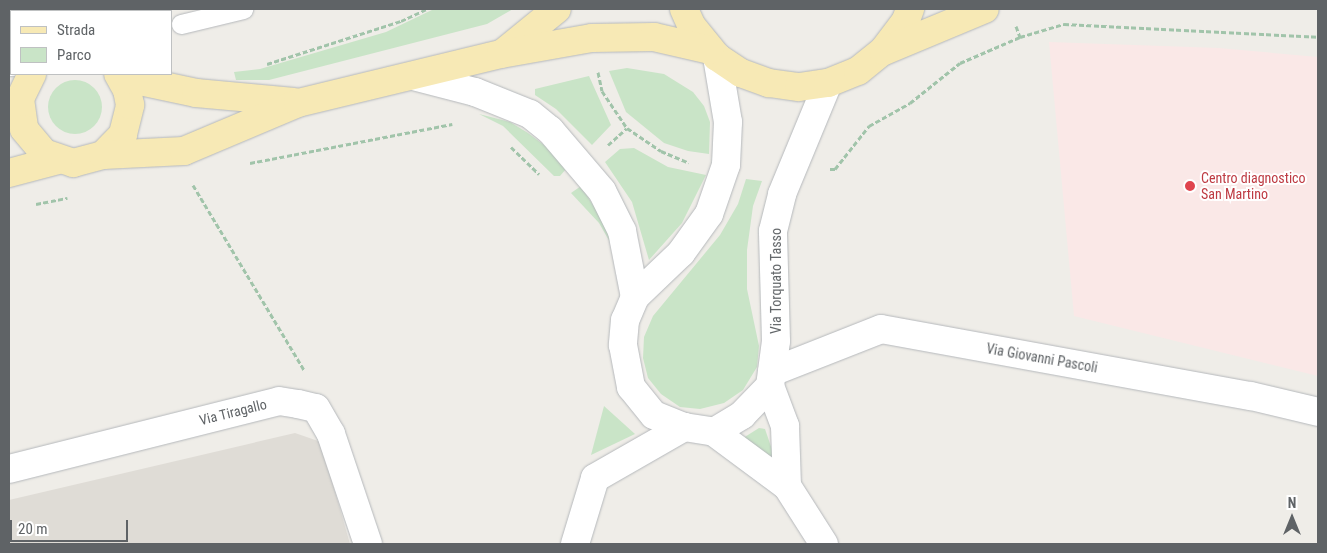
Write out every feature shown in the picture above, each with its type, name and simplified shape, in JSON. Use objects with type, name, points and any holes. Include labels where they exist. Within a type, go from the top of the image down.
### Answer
[{"type":"main road","points":[[501,54],[557,9]]},
{"type":"main road","points":[[684,9],[691,25],[713,53],[741,73],[769,84],[799,87],[828,83],[858,71],[883,51],[906,20],[910,9]]},
{"type":"main road","points":[[883,51],[985,9]]},
{"type":"main road","points":[[31,75],[15,100],[32,142],[58,160],[73,163],[103,155],[184,151],[298,102],[501,54],[592,38],[654,37],[713,53]]},
{"type":"main road","points":[[119,75],[196,93],[298,102]]},
{"type":"main road","points":[[103,155],[123,134],[129,120],[127,90],[119,75]]},
{"type":"main road","points":[[9,173],[58,160]]},
{"type":"street","points":[[713,53],[728,122],[726,166],[709,214],[681,253],[635,297],[625,320],[622,344],[631,387],[654,415],[684,427],[714,432],[787,486],[824,544]]},
{"type":"street","points":[[413,76],[476,92],[530,114],[550,130],[602,191],[622,231],[635,297]]},
{"type":"street","name":"Via Torquato Tasso","points":[[771,379],[776,341],[773,231],[792,169],[828,83]]},
{"type":"street","name":"Via Giovanni Pascoli","points":[[771,379],[881,329],[1241,394],[1318,412]]},
{"type":"street","points":[[714,432],[742,415],[771,379]]},
{"type":"street","points":[[771,379],[785,426],[787,486]]},
{"type":"street","name":"Via Tiragallo","points":[[9,469],[279,401],[316,408]]},
{"type":"street","points":[[316,408],[331,434],[368,544]]},
{"type":"street","points":[[576,544],[595,478],[684,427]]},
{"type":"lane","points":[[181,24],[243,9]]},
{"type":"path","points":[[257,67],[401,21],[427,9]]},
{"type":"path","points":[[792,169],[835,169],[869,126],[910,103],[960,62],[1020,37],[1064,24],[1318,36]]},
{"type":"path","points":[[246,164],[462,124]]},
{"type":"path","points":[[504,139],[548,183],[560,186],[627,128]]},
{"type":"path","points":[[184,151],[187,175],[314,386],[316,408]]},
{"type":"path","points":[[28,206],[74,197]]},
{"type":"shaded area","name":"Centro diagnostico San Martino","points":[[1049,42],[1219,48],[1318,57],[1318,376],[1074,316]]},
{"type":"shaded area","points":[[295,433],[321,442],[350,544],[9,544],[9,500]]},
{"type":"green space","points":[[434,9],[513,9],[487,24],[269,80],[236,80],[234,72],[260,69],[386,32]]},
{"type":"green space","points":[[627,68],[664,74],[693,92],[704,106],[710,122],[709,154],[688,151],[664,143],[626,112],[609,71]]},
{"type":"green space","points":[[589,76],[611,125],[592,145],[556,109],[535,95],[535,89]]},
{"type":"green space","points":[[70,80],[80,80],[90,84],[98,92],[102,107],[98,122],[90,130],[80,134],[70,134],[60,130],[52,122],[48,112],[48,102],[52,92],[60,84]]},
{"type":"green space","points":[[479,114],[510,122],[528,133],[548,148],[566,169],[560,176],[554,176],[503,126]]},
{"type":"green space","points":[[634,148],[668,167],[706,175],[682,223],[649,260],[632,202],[605,162],[620,149]]},
{"type":"green space","points":[[746,179],[762,181],[753,206],[747,250],[747,289],[759,346],[757,367],[743,390],[724,403],[700,409],[680,407],[661,394],[648,378],[643,358],[644,337],[653,316],[720,235],[738,204]]},
{"type":"green space","points":[[581,186],[603,221],[611,244],[599,223],[571,193]]},
{"type":"green space","points":[[604,406],[635,434],[591,455]]},
{"type":"green space","points":[[759,428],[765,429],[780,473],[740,440]]},
{"type":"place","name":"Centro diagnostico San Martino","points":[[1190,186]]}]
